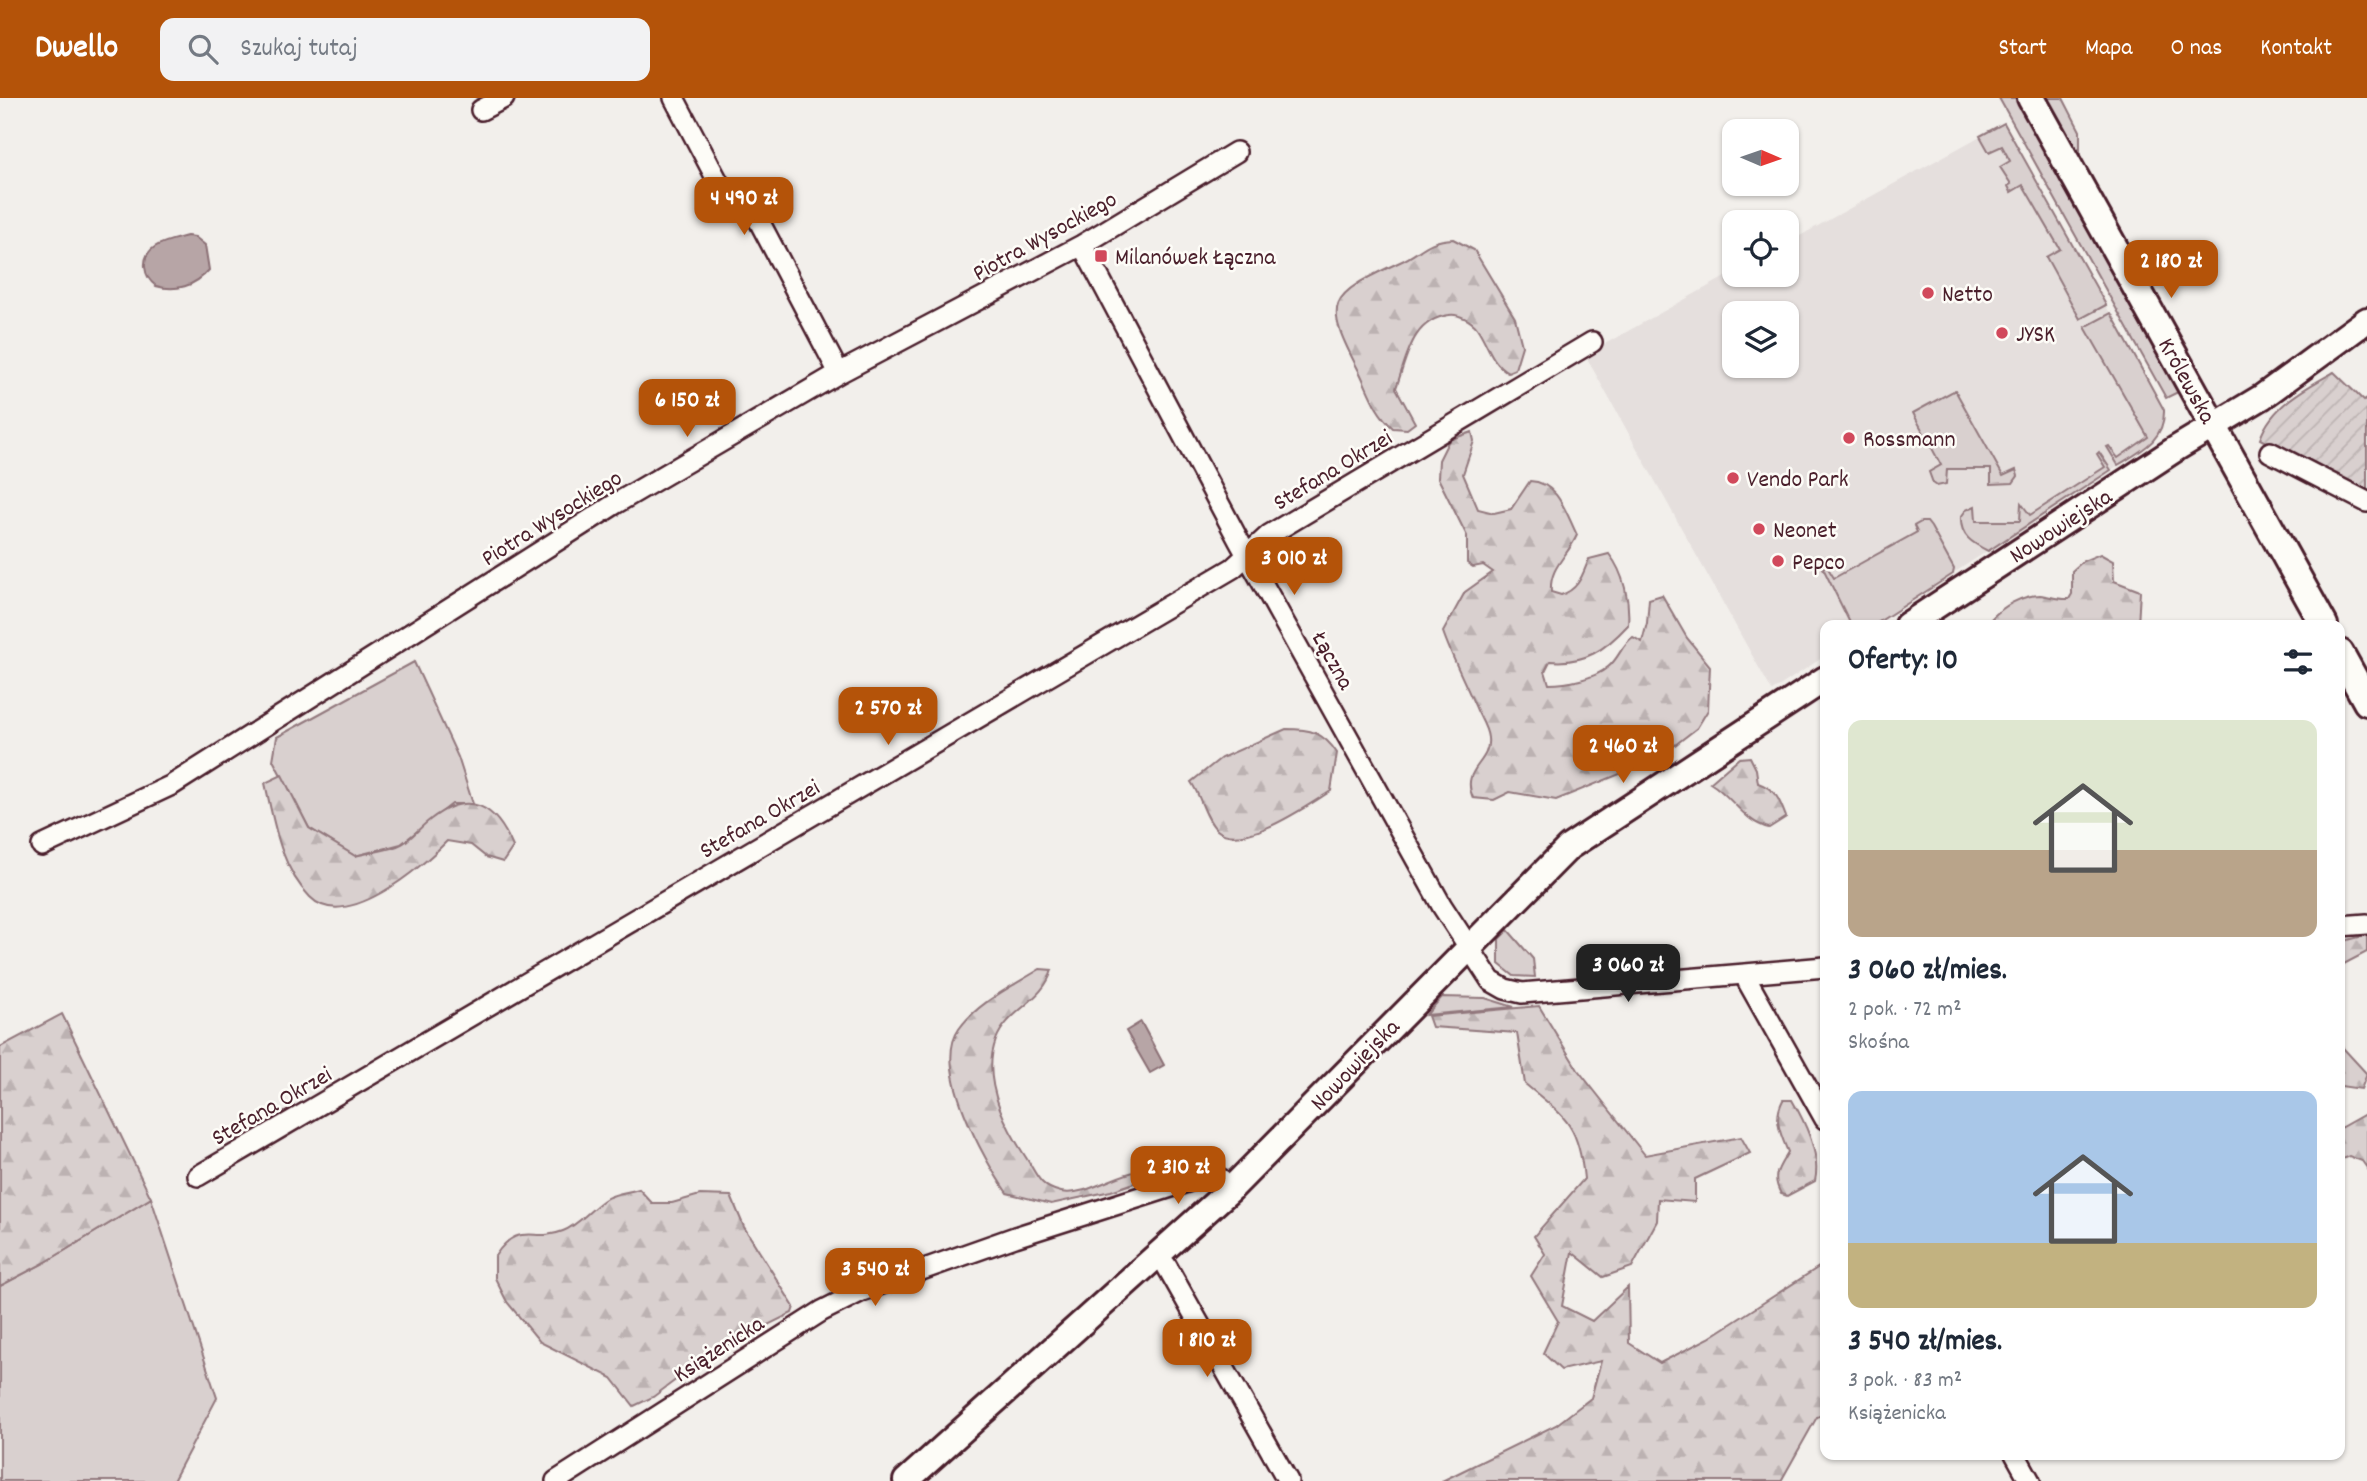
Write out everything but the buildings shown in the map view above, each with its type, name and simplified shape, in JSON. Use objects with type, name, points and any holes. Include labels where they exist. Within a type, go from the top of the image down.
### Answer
[{"type":"main road","name":"Królewska","points":[[2031,98],[2321,620]]},
{"type":"main road","points":[[2345,662],[2367,702]]},
{"type":"street","points":[[481,110],[504,98]]},
{"type":"street","points":[[674,98],[733,210],[749,202],[839,373]]},
{"type":"street","name":"Piotra Wysockiego","points":[[41,846],[172,785],[615,504],[839,373],[1082,245],[1236,152]]},
{"type":"street","name":"Łączna","points":[[1082,245],[1249,556],[1467,948],[1491,981],[1514,992],[1820,967]]},
{"type":"street","name":"Nowowiejska","points":[[1915,620],[2177,448],[2270,391],[2367,320]]},
{"type":"street","name":"Stefana Okrzei","points":[[198,1176],[1249,556],[1269,535],[1592,342]]},
{"type":"street","points":[[2270,452],[2367,502]]},
{"type":"street","name":"Nowowiejska","points":[[906,1481],[1231,1189],[1569,847],[1820,682]]},
{"type":"street","points":[[2345,926],[2367,924]]},
{"type":"street","points":[[1747,974],[1748,982],[1820,1110]]},
{"type":"street","name":"Książenicka","points":[[556,1481],[822,1311],[862,1292],[1042,1228],[1209,1175],[1221,1179],[1231,1189]]},
{"type":"street","points":[[1157,1255],[1166,1265],[1288,1481]]},
{"type":"street","points":[[2018,1460],[2030,1481]]},
{"type":"shaded area","points":[[2004,123],[2164,410],[2164,422],[2154,442],[1882,620],[1820,620],[1820,659],[1772,691],[1585,355],[1722,279],[1722,287],[1799,287],[1799,236]]},
{"type":"shaded area","points":[[187,236],[195,237],[205,245],[209,270],[198,280],[185,286],[156,286],[145,270],[148,253],[165,242]]},
{"type":"shaded area","points":[[1141,1022],[1164,1065],[1150,1073],[1126,1031]]},
{"type":"green space","points":[[1999,98],[2017,98],[2178,392],[2166,398]]},
{"type":"green space","points":[[2044,98],[2063,98],[2080,131],[2080,157]]},
{"type":"green space","points":[[2004,123],[2106,305],[2080,319],[2046,257],[2060,249],[2023,185],[2011,192],[2008,186],[2011,184],[2000,167],[2010,161],[2002,146],[1989,152],[1980,136]]},
{"type":"green space","points":[[1453,239],[1474,250],[1515,318],[1522,346],[1515,369],[1508,372],[1498,364],[1477,328],[1468,320],[1453,315],[1436,318],[1418,332],[1412,342],[1396,388],[1415,423],[1407,429],[1393,428],[1377,409],[1348,349],[1340,330],[1338,303],[1345,293],[1358,284],[1430,244]]},
{"type":"green space","points":[[2111,313],[2164,410],[2156,437],[2118,465],[2107,447],[2109,446],[2118,458],[2148,437],[2085,327]]},
{"type":"green space","points":[[2334,372],[2364,401],[2367,399],[2367,495],[2260,439],[2272,417],[2290,399]]},
{"type":"green space","points":[[1955,390],[2003,476],[2016,470],[2018,476],[2013,483],[1991,484],[1991,469],[1947,469],[1946,484],[1937,486],[1933,483],[1929,472],[1941,465],[1913,413]]},
{"type":"green space","points":[[1472,432],[1474,441],[1463,474],[1478,509],[1494,513],[1511,509],[1530,481],[1548,487],[1565,509],[1577,535],[1553,575],[1551,592],[1561,595],[1572,589],[1579,581],[1589,559],[1609,554],[1622,578],[1627,597],[1628,625],[1594,654],[1574,660],[1550,661],[1545,671],[1549,684],[1572,682],[1595,675],[1612,664],[1633,637],[1642,642],[1649,599],[1662,595],[1687,638],[1710,666],[1708,710],[1697,728],[1657,759],[1556,800],[1510,792],[1494,800],[1473,798],[1470,788],[1473,773],[1488,747],[1488,738],[1443,632],[1465,592],[1493,572],[1483,565],[1473,567],[1467,563],[1467,536],[1438,478],[1439,460],[1449,440]]},
{"type":"green space","points":[[2099,452],[2111,470],[1988,551],[1972,542],[1965,534],[1961,517],[1966,510],[1975,506],[1976,521],[2020,521],[2021,503],[2030,515],[2105,467],[2097,454]]},
{"type":"green space","points":[[1927,522],[1954,569],[1953,574],[1882,620],[1849,620],[1823,568],[1826,565],[1834,578],[1917,532],[1914,526]]},
{"type":"green space","points":[[2100,554],[2113,561],[2114,581],[2140,591],[2138,620],[1990,620],[2012,603],[2026,597],[2040,595],[2069,599],[2072,594],[2072,571],[2083,561]]},
{"type":"green space","points":[[414,662],[458,757],[473,804],[452,804],[401,844],[355,856],[309,828],[273,760],[277,737]]},
{"type":"green space","points":[[1286,729],[1316,733],[1327,740],[1337,753],[1331,791],[1292,815],[1258,831],[1228,835],[1217,830],[1209,820],[1191,782],[1221,758]]},
{"type":"green space","points":[[1750,757],[1756,769],[1758,783],[1773,792],[1786,817],[1769,828],[1745,815],[1710,783],[1739,758]]},
{"type":"green space","points":[[282,775],[309,828],[355,856],[397,846],[445,810],[470,804],[480,806],[499,821],[513,847],[503,862],[486,857],[471,845],[447,841],[420,866],[382,892],[362,902],[343,907],[325,906],[310,897],[300,885],[285,858],[275,828],[265,783]]},
{"type":"green space","points":[[1508,930],[1533,959],[1535,977],[1514,976],[1499,964],[1499,939]]},
{"type":"green space","points":[[2367,935],[2367,952],[2345,963],[2345,941]]},
{"type":"green space","points":[[1040,969],[1052,970],[1041,990],[1001,1030],[992,1055],[993,1085],[1003,1116],[1038,1178],[1053,1190],[1070,1193],[1089,1189],[1138,1171],[1140,1181],[1111,1191],[1051,1204],[1007,1193],[986,1159],[964,1113],[952,1066],[952,1046],[959,1029],[967,1019],[996,995]]},
{"type":"green space","points":[[1442,997],[1485,998],[1514,1007],[1426,1015]]},
{"type":"green space","points":[[1539,1006],[1578,1070],[1645,1155],[1741,1137],[1750,1153],[1695,1179],[1695,1202],[1658,1199],[1657,1221],[1632,1267],[1603,1277],[1572,1252],[1562,1306],[1592,1321],[1628,1287],[1629,1343],[1660,1363],[1709,1338],[1820,1266],[1820,1416],[1781,1481],[1442,1481],[1556,1425],[1591,1398],[1601,1361],[1561,1370],[1543,1353],[1558,1321],[1531,1276],[1545,1254],[1534,1236],[1584,1179],[1574,1134],[1560,1114],[1525,1084],[1517,1033],[1432,1027],[1428,1016]]},
{"type":"green space","points":[[62,1014],[151,1198],[46,1262],[0,1286],[0,1047]]},
{"type":"green space","points":[[2345,1050],[2367,1074],[2361,1089],[2345,1087]]},
{"type":"green space","points":[[1783,1100],[1792,1100],[1802,1118],[1816,1160],[1815,1181],[1787,1196],[1781,1194],[1776,1182],[1779,1168],[1788,1152],[1778,1120]]},
{"type":"green space","points":[[2367,1113],[2367,1168],[2362,1161],[2349,1156],[2345,1158],[2345,1125]]},
{"type":"green space","points":[[639,1189],[652,1203],[672,1203],[700,1195],[731,1196],[744,1227],[794,1307],[792,1313],[713,1352],[653,1397],[634,1406],[612,1378],[540,1342],[507,1302],[495,1278],[495,1256],[504,1245],[519,1235],[543,1235],[563,1231],[575,1225],[607,1198]]},
{"type":"green space","points":[[151,1198],[217,1398],[173,1481],[0,1481],[0,1286],[46,1262]]},
{"type":"place","name":"Milanówek Łączna","points":[[1101,256]]},
{"type":"place","name":"Netto","points":[[1928,293]]},
{"type":"place","name":"JYSK","points":[[2002,333]]},
{"type":"place","name":"Rossmann","points":[[1849,438]]},
{"type":"place","name":"Vendo Park","points":[[1733,478]]},
{"type":"place","name":"Neonet","points":[[1759,529]]},
{"type":"place","name":"Pepco","points":[[1778,561]]}]
